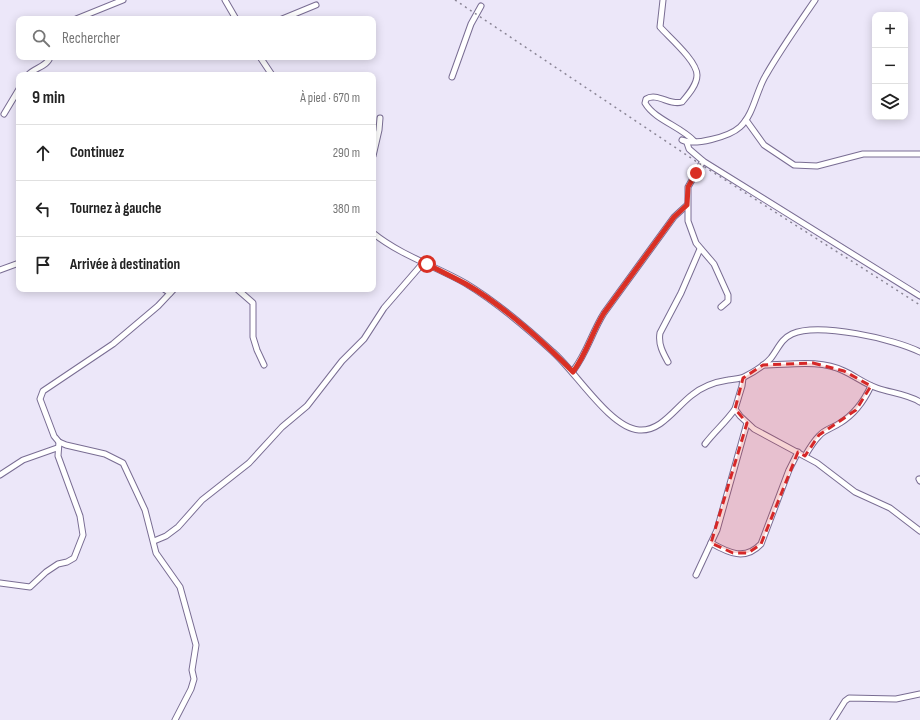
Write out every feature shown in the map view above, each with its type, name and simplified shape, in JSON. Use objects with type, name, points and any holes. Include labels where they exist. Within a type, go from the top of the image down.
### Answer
[{"type":"street","points":[[83,16],[123,0]]},
{"type":"street","points":[[225,0],[234,16]]},
{"type":"street","points":[[663,0],[659,26],[684,51],[696,70],[696,79],[682,102],[673,103],[654,96],[646,98],[645,103],[650,110],[685,132],[694,141]]},
{"type":"street","points":[[815,0],[766,74],[746,120],[739,128],[717,138],[685,141],[689,149],[703,160],[920,296]]},
{"type":"street","points":[[289,16],[316,5]]},
{"type":"street","points":[[452,77],[471,24],[481,6]]},
{"type":"street","points":[[30,72],[48,62],[49,60]]},
{"type":"street","points":[[262,60],[270,72]]},
{"type":"street","points":[[4,114],[16,94]]},
{"type":"street","points":[[376,143],[380,118]]},
{"type":"street","points":[[746,120],[764,145],[794,166],[817,166],[863,154],[920,154]]},
{"type":"street","points":[[703,160],[688,187],[687,205],[689,228],[700,249],[714,264],[728,295],[728,301],[721,307]]},
{"type":"street","points":[[573,372],[583,358],[596,326],[604,313],[674,217],[687,205]]},
{"type":"street","points":[[376,235],[422,263],[466,284],[491,301],[553,352],[573,372],[613,418],[628,428],[649,430],[659,425],[691,396],[706,386],[722,381],[743,378],[763,366],[770,359],[782,341],[792,334],[805,330],[840,331],[893,342],[920,352]]},
{"type":"street","points":[[668,362],[660,347],[660,333],[681,293],[700,249]]},
{"type":"street","points":[[154,542],[166,536],[178,527],[202,500],[248,463],[282,427],[306,406],[342,361],[364,339],[371,325],[422,263]]},
{"type":"street","points":[[0,270],[16,264]]},
{"type":"street","points":[[171,292],[158,306],[113,344],[43,391],[40,399],[54,436],[59,442],[105,454],[122,463],[145,510],[160,561],[180,587],[196,645],[191,689],[175,720]]},
{"type":"street","points":[[241,292],[253,302],[253,337],[264,365]]},
{"type":"street","points":[[763,366],[813,363],[826,365],[844,371],[871,386],[892,393],[910,396],[920,402]]},
{"type":"street","points":[[705,444],[735,409],[743,378]]},
{"type":"street","points":[[805,456],[819,436],[828,428],[839,424],[856,410],[864,401],[871,386]]},
{"type":"street","points":[[735,409],[754,429],[805,456],[855,492],[890,508],[920,531]]},
{"type":"street","points":[[696,574],[717,530],[747,422]]},
{"type":"street","points":[[0,583],[30,587],[46,572],[58,564],[67,562],[74,558],[83,535],[82,522],[62,470],[57,448],[59,442]]},
{"type":"street","points":[[0,475],[23,460],[57,448]]},
{"type":"street","points":[[711,543],[724,551],[733,553],[748,553],[758,547],[769,525],[789,470],[798,452]]},
{"type":"street","points":[[833,720],[845,701],[849,698],[896,699],[920,694]]},
{"type":"highlighted area","points":[[813,363],[844,371],[871,386],[856,410],[819,435],[805,456],[798,452],[761,544],[748,553],[733,553],[711,543],[747,423],[735,409],[743,378],[763,365]]},
{"type":"railway","points":[[455,0],[694,160],[920,305]]},
{"type":"route","points":[[427,264],[466,284],[491,301],[553,352],[573,372],[589,347],[596,326],[604,313],[630,280],[674,217],[687,205],[688,187],[690,181],[696,173]]}]
